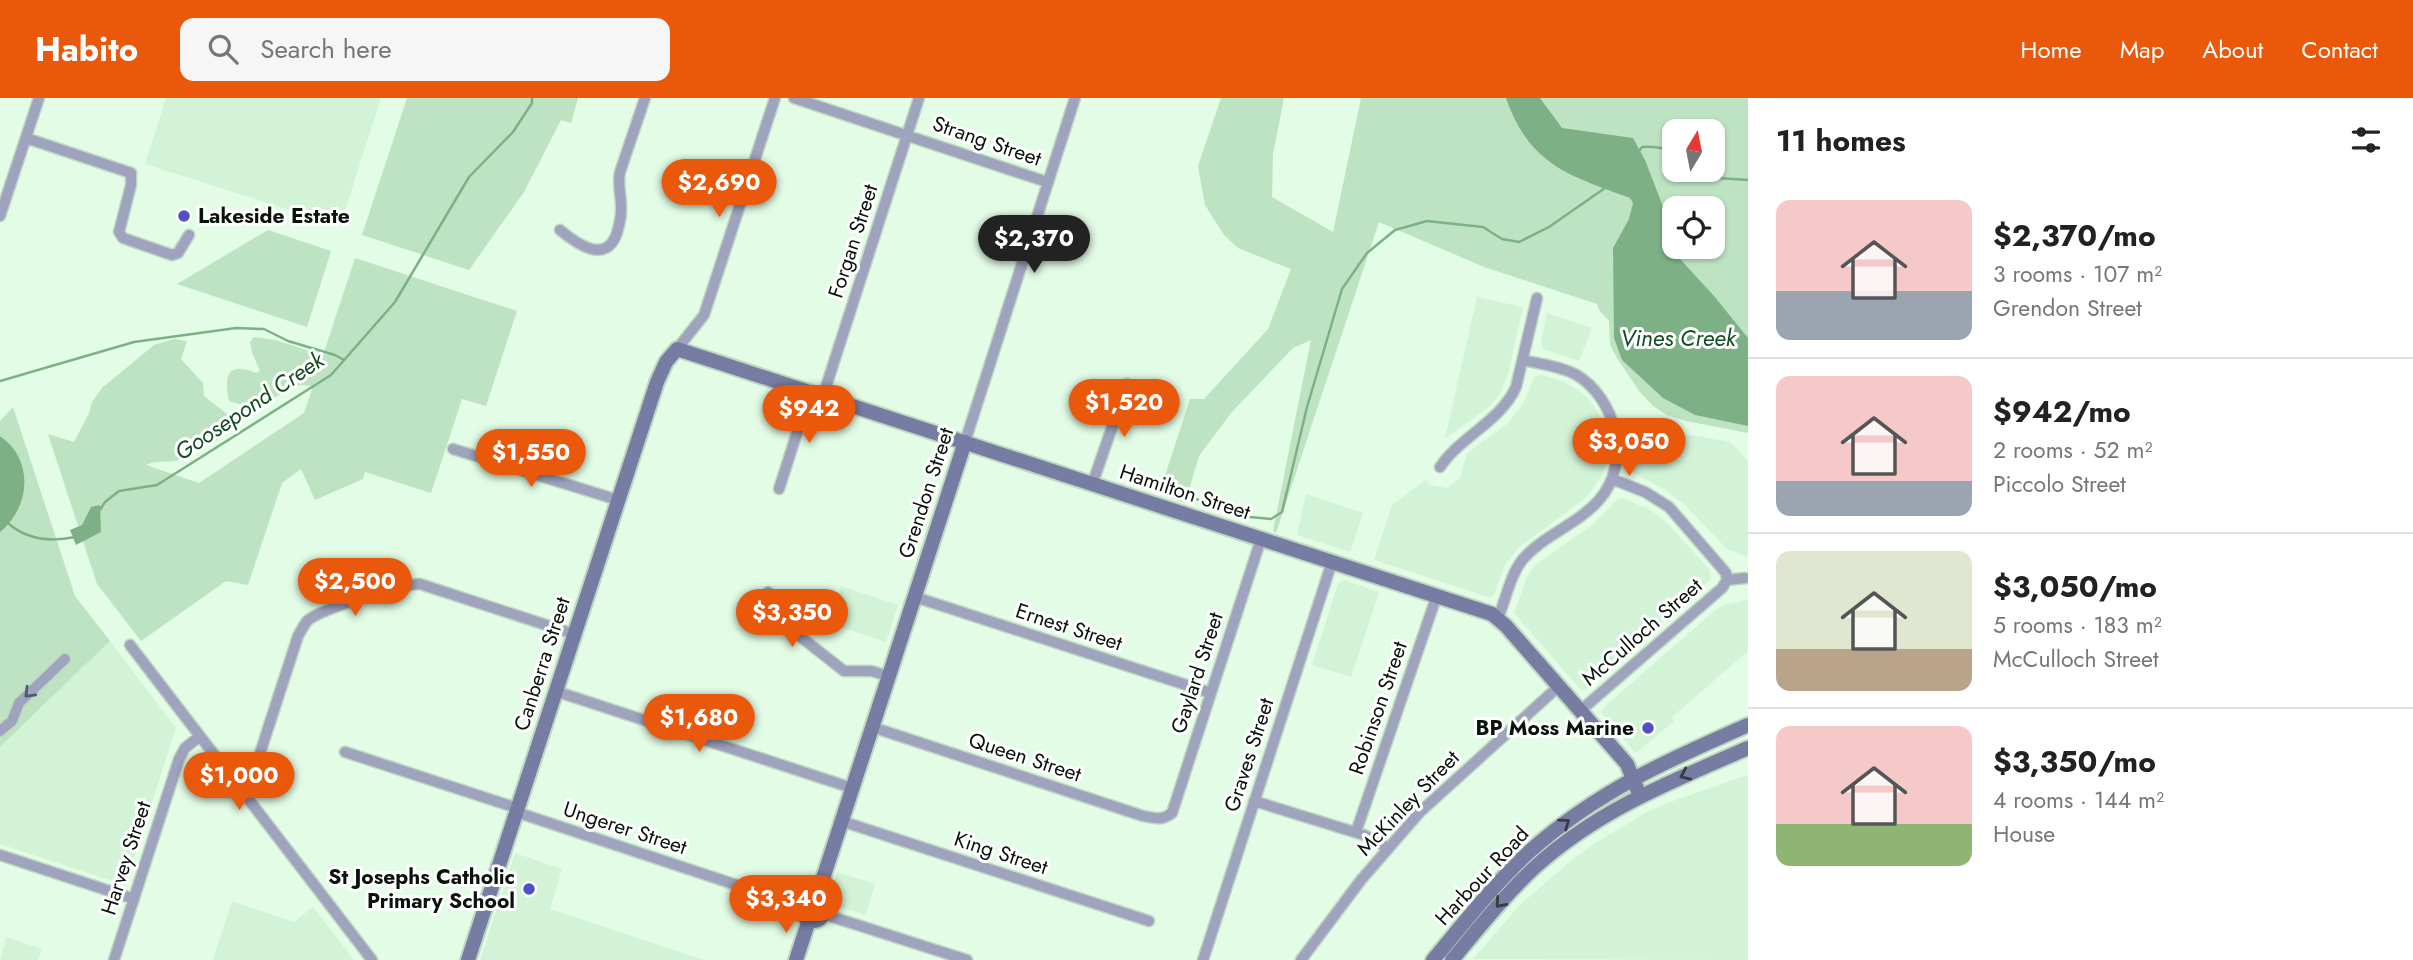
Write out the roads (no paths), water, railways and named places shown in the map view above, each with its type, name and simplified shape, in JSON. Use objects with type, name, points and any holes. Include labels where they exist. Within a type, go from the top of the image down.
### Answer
[{"type":"street","points":[[0,216],[39,98]]},
{"type":"street","points":[[559,230],[575,243],[597,250],[603,250],[613,243],[622,215],[618,180],[645,98]]},
{"type":"street","points":[[677,349],[704,315],[775,98]]},
{"type":"street","name":"Strang Street","points":[[794,98],[1047,182]]},
{"type":"street","name":"Forgan Street","points":[[779,489],[816,394],[919,98]]},
{"type":"street","name":"Grendon Street","points":[[796,960],[810,909],[915,597],[1075,98]]},
{"type":"street","points":[[26,138],[131,173],[131,185],[119,232],[123,238],[172,255],[178,253],[189,235]]},
{"type":"street","points":[[1440,467],[1459,444],[1510,400],[1516,387],[1537,298]]},
{"type":"street","name":"Canberra Street","points":[[468,960],[657,382],[664,366],[677,349]]},
{"type":"street","name":"Hamilton Street","points":[[677,349],[1492,614],[1626,764],[1640,796]]},
{"type":"street","points":[[1498,618],[1510,583],[1523,560],[1588,511],[1599,500],[1615,469],[1616,438],[1608,409],[1597,392],[1564,369],[1523,360]]},
{"type":"street","points":[[1092,485],[1127,384]]},
{"type":"street","points":[[453,449],[618,500]]},
{"type":"street","name":"McCulloch Street","points":[[1580,711],[1722,588],[1727,580],[1726,573],[1669,508],[1645,492],[1612,479]]},
{"type":"street","name":"Gaylard Street","points":[[1166,818],[1172,813],[1261,539]]},
{"type":"street","name":"Graves Street","points":[[1203,960],[1332,562]]},
{"type":"street","name":"McCulloch Street","points":[[1727,580],[1745,578]]},
{"type":"street","points":[[240,789],[251,781],[298,636],[307,622],[320,614],[399,586],[419,584],[574,634]]},
{"type":"street","points":[[768,592],[777,601],[778,615],[783,623],[837,667],[844,671],[871,671],[889,676]]},
{"type":"street","name":"Robinson Street","points":[[1356,832],[1437,595]]},
{"type":"street","name":"Ernest Street","points":[[915,597],[1211,693]]},
{"type":"street","points":[[777,601],[799,600]]},
{"type":"street","points":[[130,645],[372,960]]},
{"type":"street","points":[[0,731],[12,721],[19,703],[65,659]]},
{"type":"street","name":"McKinley Street","points":[[1301,960],[1388,848],[1448,784],[1559,686]]},
{"type":"street","points":[[555,691],[852,788]]},
{"type":"street","name":"Harbour Road","points":[[1433,960],[1494,886],[1528,853],[1581,811],[1632,778],[1748,725]]},
{"type":"street","name":"Queen Street","points":[[872,727],[1143,816],[1159,820],[1166,818]]},
{"type":"street","name":"Harvey Street","points":[[114,960],[179,759],[185,748],[200,736]]},
{"type":"street","name":"Harbour Road","points":[[1452,960],[1502,900],[1535,867],[1599,819],[1640,796],[1748,748]]},
{"type":"street","name":"Ungerer Street","points":[[345,752],[810,909]]},
{"type":"street","points":[[1254,801],[1356,832],[1375,839],[1388,848]]},
{"type":"street","name":"King Street","points":[[841,821],[1149,920]]},
{"type":"street","points":[[0,855],[134,899]]},
{"type":"street","points":[[810,909],[819,919],[823,914],[967,960]]},
{"type":"water","name":"Vines Creek","points":[[1506,98],[1540,98],[1562,128],[1633,138],[1645,160],[1662,204],[1662,259],[1680,259],[1748,338],[1748,426],[1695,415],[1663,398],[1622,360],[1614,338],[1613,248],[1629,219],[1633,203],[1630,198],[1554,165],[1527,139]]},
{"type":"water","points":[[0,436],[19,457],[24,483],[18,510],[0,532]]},
{"type":"water","points":[[100,505],[101,532],[76,545],[70,530],[82,525],[91,507]]},
{"type":"waterway","name":"Goosepond Creek","points":[[100,510],[105,502],[119,491],[157,485],[331,375],[395,302],[469,177],[513,132],[532,103],[532,98]]},
{"type":"waterway","name":"Vines Creek","points":[[1639,151],[1642,147],[1662,148]]},
{"type":"waterway","name":"Vines Creek","points":[[1726,179],[1748,180]]},
{"type":"waterway","points":[[1193,498],[1250,517],[1271,519],[1282,512],[1307,407],[1342,289],[1367,253],[1395,230],[1427,221],[1483,227],[1502,239],[1519,242],[1549,227],[1605,188]]},
{"type":"waterway","points":[[0,381],[134,342],[236,328],[264,329],[288,341],[344,360]]},
{"type":"waterway","name":"Goosepond Creek","points":[[9,524],[40,538],[75,537]]},
{"type":"place","name":"Lakeside Estate","points":[[184,216]]},
{"type":"place","name":"BP Moss Marine","points":[[1648,728]]},
{"type":"place","name":"St Josephs Catholic Primary School","points":[[529,889]]}]
